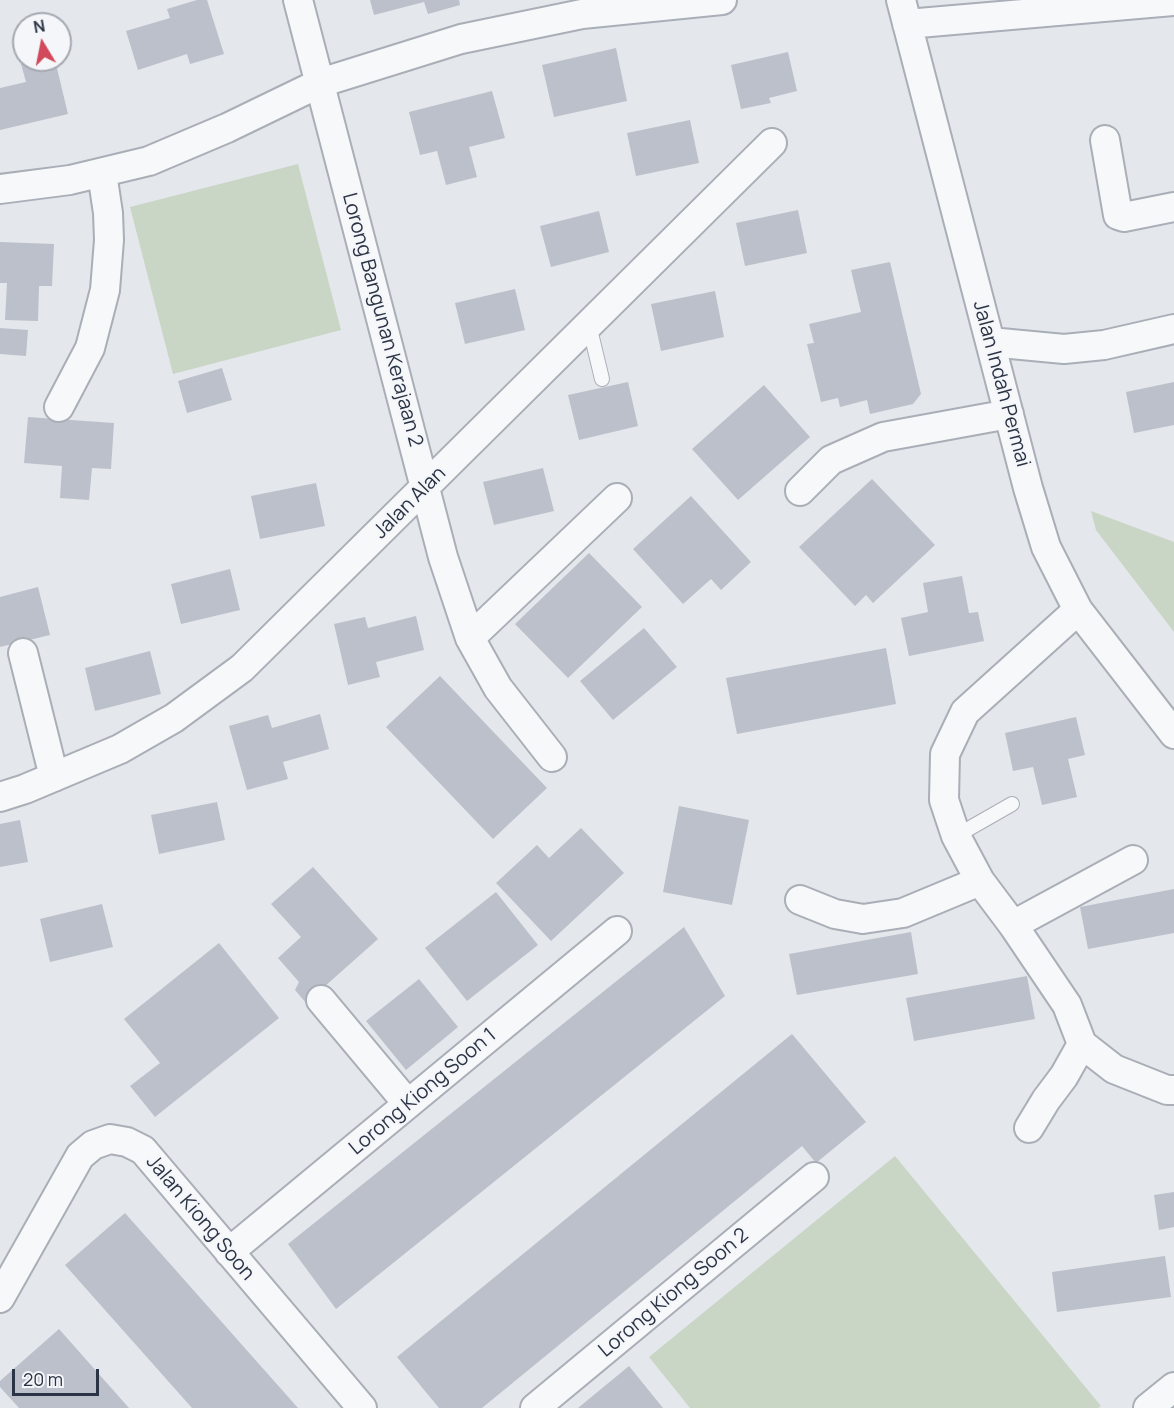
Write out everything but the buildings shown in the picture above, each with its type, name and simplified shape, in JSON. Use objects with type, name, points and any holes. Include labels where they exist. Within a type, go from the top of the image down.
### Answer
[{"type":"street","name":"Lorong Bangunan Kerajaan 2","points":[[298,0],[443,557],[470,638],[498,688],[552,757]]},
{"type":"street","points":[[0,189],[45,184],[150,161],[218,132],[320,83],[461,39],[582,14],[722,0]]},
{"type":"street","points":[[904,12],[1174,1]]},
{"type":"street","name":"Jalan Indah Permai","points":[[904,12],[1046,547],[1078,610],[1174,734]]},
{"type":"street","points":[[1105,140],[1118,215],[1125,217],[1174,207]]},
{"type":"street","name":"Jalan Alan","points":[[0,797],[120,749],[174,718],[242,668],[772,143]]},
{"type":"street","points":[[59,407],[90,348],[105,290],[109,240],[108,213],[102,173]]},
{"type":"street","points":[[990,342],[1064,349],[1104,345],[1174,329]]},
{"type":"street","points":[[800,491],[831,460],[883,438],[1009,414]]},
{"type":"street","points":[[470,638],[616,498]]},
{"type":"street","points":[[1078,610],[964,712],[945,754],[944,800],[956,836],[980,881],[1013,924],[1067,1005],[1082,1044],[1114,1069],[1174,1090]]},
{"type":"street","points":[[23,653],[54,777]]},
{"type":"street","points":[[1013,924],[1133,860]]},
{"type":"street","points":[[800,900],[835,914],[863,919],[903,913],[980,881]]},
{"type":"street","name":"Lorong Kiong Soon 1","points":[[230,1252],[617,932]]},
{"type":"street","points":[[321,1000],[408,1104]]},
{"type":"street","points":[[1029,1128],[1064,1076],[1082,1044]]},
{"type":"street","name":"Jalan Kiong Soon","points":[[0,1298],[80,1156],[93,1144],[110,1139],[127,1142],[143,1150],[362,1408]]},
{"type":"street","name":"Lorong Kiong Soon 2","points":[[535,1408],[814,1177]]},
{"type":"street","points":[[1148,1408],[1174,1387]]},
{"type":"lane","points":[[589,325],[603,380]]},
{"type":"lane","points":[[956,836],[1012,804]]},
{"type":"green space","points":[[298,164],[341,330],[173,374],[130,207]]},
{"type":"green space","points":[[1091,511],[1174,542],[1174,632],[1096,530]]},
{"type":"green space","points":[[895,1156],[1101,1406],[1098,1408],[690,1408],[649,1357]]}]
